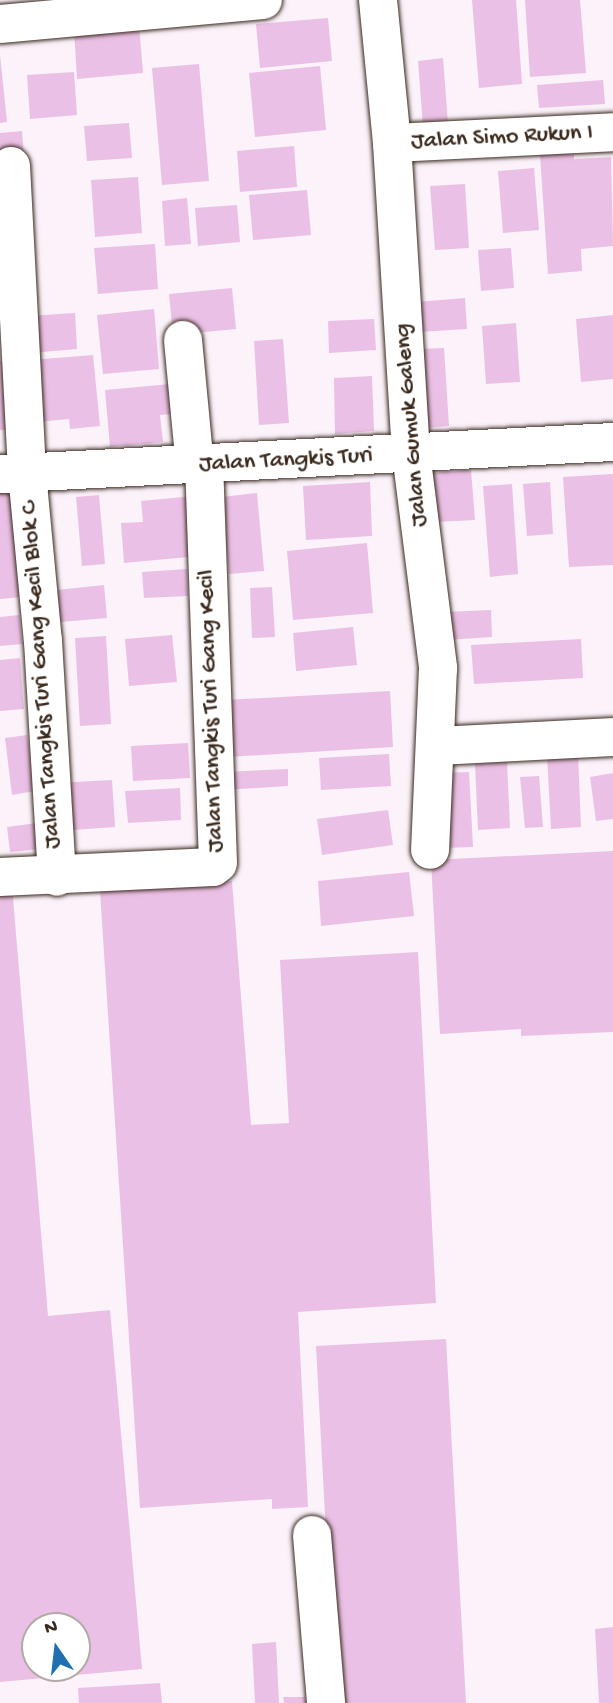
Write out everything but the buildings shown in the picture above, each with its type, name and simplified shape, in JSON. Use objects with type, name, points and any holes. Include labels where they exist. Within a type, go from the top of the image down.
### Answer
[{"type":"street","points":[[0,24],[264,0]]},
{"type":"street","name":"Jalan Gumuk Galeng","points":[[378,0],[392,143],[411,453],[438,668],[437,746],[430,850]]},
{"type":"street","name":"Jalan Simo Rukun I","points":[[392,143],[613,132]]},
{"type":"street","name":"Jalan Tangkis Turi Gang Kecil Blok C","points":[[11,166],[13,474],[43,642],[57,877]]},
{"type":"street","points":[[183,340],[200,466]]},
{"type":"street","name":"Jalan Tangkis Turi","points":[[13,474],[613,442]]},
{"type":"street","name":"Jalan Tangkis Turi Gang Kecil","points":[[0,877],[57,877],[213,867],[218,863],[200,466]]},
{"type":"street","points":[[437,746],[613,737]]},
{"type":"street","points":[[312,1535],[326,1703]]}]
